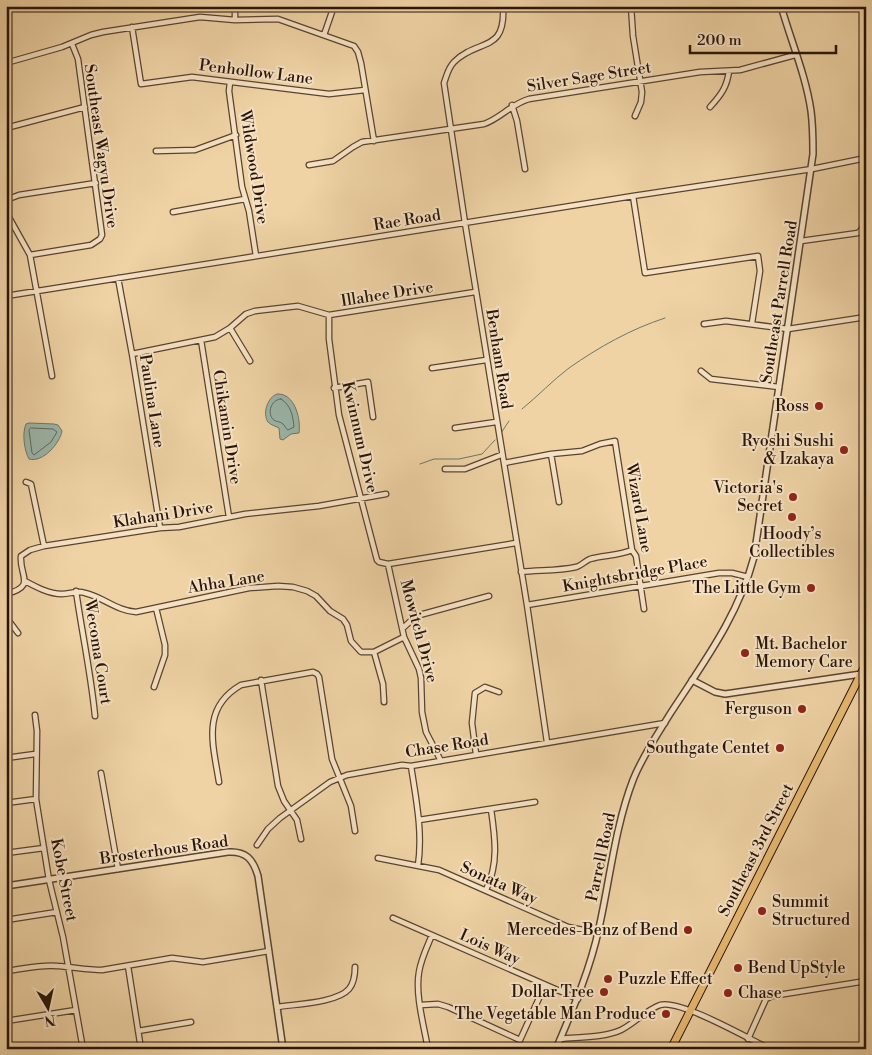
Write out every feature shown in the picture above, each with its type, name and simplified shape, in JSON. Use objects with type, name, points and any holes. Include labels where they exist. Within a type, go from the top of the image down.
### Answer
[{"type":"main road","name":"Southeast 3rd Street","points":[[671,1049],[866,664]]},
{"type":"street","points":[[235,6],[235,20]]},
{"type":"street","points":[[324,35],[334,6]]},
{"type":"street","name":"Benham Road","points":[[503,6],[502,28],[497,38],[455,62],[448,70],[444,83],[547,742]]},
{"type":"street","points":[[631,6],[641,102],[635,116]]},
{"type":"street","name":"Southeast Parrell Road","points":[[692,680],[733,615],[748,577],[755,548],[812,169],[813,131],[811,111],[806,88],[781,6]]},
{"type":"street","points":[[6,62],[72,44],[92,34],[132,27],[200,17],[235,20],[278,19],[354,46],[358,52],[374,141]]},
{"type":"street","name":"Penhollow Lane","points":[[132,27],[141,84],[192,77],[329,94],[366,90]]},
{"type":"street","name":"Southeast Wagyu Drive","points":[[30,255],[91,245],[100,240],[103,230],[78,59],[72,44]]},
{"type":"street","name":"Silver Sage Street","points":[[309,165],[333,161],[362,142],[484,124],[494,120],[512,105],[529,99],[700,72],[730,71],[754,67],[795,55]]},
{"type":"street","points":[[710,107],[722,94],[730,71]]},
{"type":"street","name":"Wildwood Drive","points":[[230,82],[230,100],[242,187],[249,211],[256,256]]},
{"type":"street","points":[[512,105],[517,121],[525,169]]},
{"type":"street","points":[[6,128],[84,107]]},
{"type":"street","points":[[156,151],[195,150],[236,135]]},
{"type":"street","name":"Rae Road","points":[[6,296],[812,169],[861,159],[866,160]]},
{"type":"street","points":[[6,200],[19,195],[96,183]]},
{"type":"street","points":[[633,196],[645,273],[758,256],[760,272],[752,324]]},
{"type":"street","points":[[173,212],[245,199]]},
{"type":"street","points":[[6,212],[30,255],[52,376]]},
{"type":"street","points":[[801,241],[858,233],[864,226],[866,213]]},
{"type":"street","name":"Paulina Lane","points":[[118,278],[160,528]]},
{"type":"street","name":"Illahee Drive","points":[[132,354],[214,336],[230,328],[246,314],[255,311],[298,306],[328,315],[476,292]]},
{"type":"street","name":"Kwinnum Drive","points":[[328,315],[334,388],[344,438],[375,554],[379,562],[388,564]]},
{"type":"street","points":[[704,324],[726,321],[788,329],[866,317]]},
{"type":"street","points":[[230,328],[250,361]]},
{"type":"street","name":"Chikamin Drive","points":[[201,340],[229,517]]},
{"type":"street","points":[[432,368],[486,360]]},
{"type":"street","points":[[701,371],[711,379],[779,387]]},
{"type":"street","points":[[334,388],[368,382],[373,417]]},
{"type":"street","points":[[455,428],[496,422]]},
{"type":"street","name":"Wizard Lane","points":[[551,454],[582,451],[615,441],[632,550],[636,556],[644,609]]},
{"type":"street","points":[[504,463],[551,454],[559,502]]},
{"type":"street","points":[[445,469],[465,468],[501,455]]},
{"type":"street","points":[[26,482],[31,484],[44,546]]},
{"type":"street","name":"Klahani Drive","points":[[25,581],[21,556],[30,550],[44,546],[160,528],[178,527],[229,517],[326,505],[386,494]]},
{"type":"street","points":[[388,564],[516,543]]},
{"type":"street","points":[[521,572],[543,569],[552,571],[579,567],[589,560],[623,554],[632,550]]},
{"type":"street","name":"Mowitch Drive","points":[[388,564],[404,637],[419,669],[422,712],[426,732],[441,760]]},
{"type":"street","name":"Knightsbridge Place","points":[[527,605],[719,573],[732,573],[748,577]]},
{"type":"street","points":[[6,594],[19,590],[23,587],[25,581]]},
{"type":"street","name":"Ahha Lane","points":[[25,581],[37,588],[51,592],[62,594],[76,591],[85,593],[127,612],[136,612],[249,588],[278,586],[293,588],[307,591],[316,596],[330,611],[343,619],[347,625],[351,641],[361,652],[374,652]]},
{"type":"street","name":"Wecoma Court","points":[[76,591],[87,667],[92,682],[95,716]]},
{"type":"street","points":[[403,628],[416,616],[489,596]]},
{"type":"street","points":[[154,686],[165,655],[165,645],[156,608]]},
{"type":"street","points":[[6,617],[18,633]]},
{"type":"street","points":[[384,702],[383,684],[374,652],[404,637]]},
{"type":"street","points":[[219,782],[212,726],[223,698],[241,685],[313,672],[317,674],[320,682],[332,759],[352,811],[355,831]]},
{"type":"street","points":[[692,680],[715,692],[725,694],[861,674]]},
{"type":"street","points":[[262,680],[278,786],[284,801],[299,825],[301,839]]},
{"type":"street","name":"Parrell Road","points":[[556,1049],[578,999],[588,970],[598,933],[626,802],[639,767],[692,680]]},
{"type":"street","points":[[476,754],[472,723],[475,693],[485,687],[499,692]]},
{"type":"street","name":"Kobe Street","points":[[34,715],[37,731],[35,754],[36,799],[49,880],[57,912],[83,1049]]},
{"type":"street","name":"Chase Road","points":[[257,845],[268,829],[290,810],[330,782],[347,775],[665,723]]},
{"type":"street","points":[[6,758],[35,754]]},
{"type":"street","points":[[411,766],[421,850],[418,866]]},
{"type":"street","points":[[101,773],[118,869]]},
{"type":"street","points":[[6,803],[36,799]]},
{"type":"street","points":[[418,820],[535,802]]},
{"type":"street","points":[[486,890],[495,858],[496,840],[491,809]]},
{"type":"street","points":[[6,853],[44,848]]},
{"type":"street","name":"Brosterhous Road","points":[[6,886],[228,852],[248,856],[253,861],[258,876],[283,1049]]},
{"type":"street","name":"Sonata Way","points":[[378,858],[439,870],[568,927],[598,933]]},
{"type":"street","points":[[388,867],[389,860]]},
{"type":"street","points":[[6,920],[57,912]]},
{"type":"street","name":"Lois Way","points":[[394,918],[578,999]]},
{"type":"street","points":[[428,1049],[418,986],[418,972],[432,935]]},
{"type":"street","points":[[6,971],[43,966],[90,970],[128,966],[172,958],[203,962],[269,952]]},
{"type":"street","points":[[128,966],[141,1049]]},
{"type":"street","points":[[277,1006],[334,998],[348,990],[354,977],[355,967]]},
{"type":"street","points":[[748,1039],[766,999],[772,996],[866,982]]},
{"type":"street","points":[[421,1005],[438,1004],[448,1007],[520,1040],[545,986]]},
{"type":"street","points":[[560,1039],[606,1034],[620,1030],[661,1005],[679,1006],[770,1049]]},
{"type":"street","points":[[6,1021],[76,1010]]},
{"type":"street","points":[[138,1031],[191,1022]]},
{"type":"water","points":[[277,394],[283,395],[292,402],[296,408],[299,421],[299,433],[291,434],[283,440],[280,439],[279,428],[268,422],[266,418],[267,406],[271,398]]},
{"type":"water","points":[[26,424],[54,424],[58,425],[62,431],[58,441],[50,451],[40,458],[29,459],[27,455],[24,437]]},
{"type":"waterway","points":[[522,409],[569,368],[592,353],[628,333],[665,318]]},
{"type":"waterway","points":[[501,433],[509,421]]},
{"type":"waterway","points":[[420,464],[434,459],[459,459],[482,454],[495,440]]},
{"type":"place","name":"Ross","points":[[819,406]]},
{"type":"place","name":"Ryoshi Sushi & Izakaya","points":[[844,450]]},
{"type":"place","name":"Victoria's Secret","points":[[793,497]]},
{"type":"place","name":"Hoody’s Collectibles","points":[[792,517]]},
{"type":"place","name":"The Little Gym","points":[[811,588]]},
{"type":"place","name":"Mt. Bachelor Memory Care","points":[[745,653]]},
{"type":"place","name":"Ferguson","points":[[802,709]]},
{"type":"place","name":"Southgate Centet","points":[[780,748]]},
{"type":"place","name":"Summit Structured","points":[[762,911]]},
{"type":"place","name":"Mercedes-Benz of Bend","points":[[688,930]]},
{"type":"place","name":"Bend UpStyle","points":[[738,968]]},
{"type":"place","name":"Puzzle Effect","points":[[608,979]]},
{"type":"place","name":"Dollar Tree","points":[[604,992]]},
{"type":"place","name":"Chase","points":[[728,993]]},
{"type":"place","name":"The Vegetable Man Produce","points":[[666,1014]]}]
